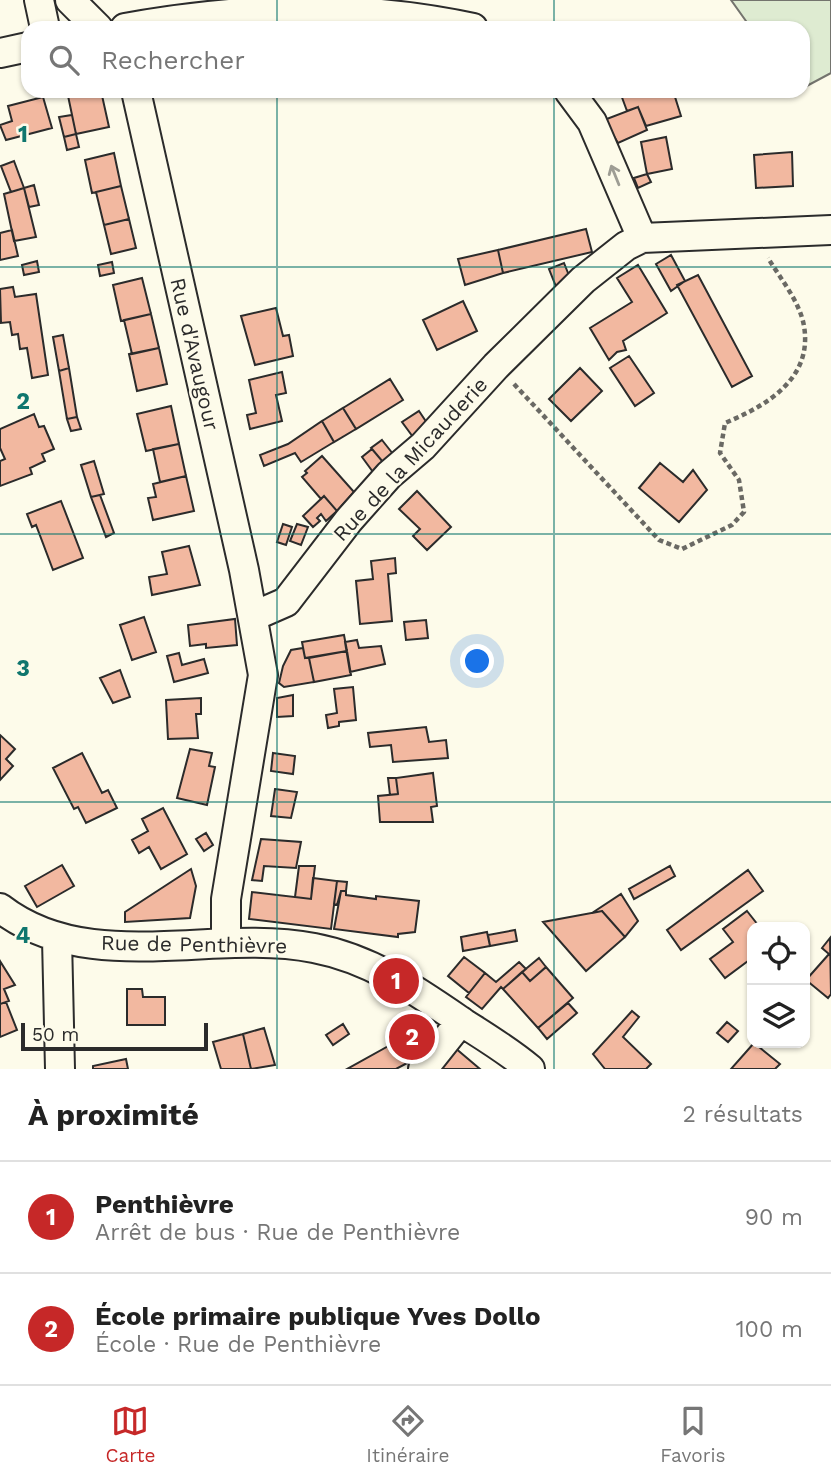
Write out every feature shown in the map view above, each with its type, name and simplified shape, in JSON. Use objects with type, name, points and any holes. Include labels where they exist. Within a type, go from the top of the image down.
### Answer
[{"type":"street","points":[[39,0],[44,21]]},
{"type":"street","points":[[69,0],[91,21]]},
{"type":"street","points":[[170,21],[225,12],[331,10],[440,21]]},
{"type":"street","points":[[0,53],[21,48]]},
{"type":"street","name":"Rue d'Avaugour","points":[[138,98],[254,616]]},
{"type":"street","points":[[574,98],[592,122],[642,238]]},
{"type":"street","name":"Rue de la Micauderie","points":[[254,616],[286,602],[349,520],[389,475],[423,446],[496,366],[583,281],[626,246],[642,238],[831,230]]},
{"type":"street","points":[[226,941],[226,899],[263,675],[254,616]]},
{"type":"street","name":"Rue de Penthièvre","points":[[0,908],[20,924],[57,939],[129,947],[226,941],[315,948],[366,962],[415,989],[530,1069]]},
{"type":"street","points":[[57,939],[60,1069]]},
{"type":"street","points":[[423,1069],[461,1021]]},
{"type":"path","points":[[496,366],[583,455],[659,540],[682,549],[732,525],[744,512],[739,480],[720,453],[725,423],[770,401],[785,388],[802,358],[804,326],[793,299],[762,248],[760,231]]},
{"type":"green space","points":[[731,0],[831,0],[831,73],[810,84],[810,21],[746,21]]},
{"type":"building","points":[[43,98],[52,128],[6,140],[0,125],[12,121],[8,106]]},
{"type":"building","points":[[68,98],[103,98],[109,127],[76,134]]},
{"type":"building","points":[[622,98],[675,98],[681,116],[646,126],[638,107],[627,111]]},
{"type":"building","points":[[638,107],[647,130],[618,143],[604,120]]},
{"type":"building","points":[[72,115],[76,134],[64,137],[59,117]]},
{"type":"building","points":[[76,134],[79,147],[67,150],[64,137]]},
{"type":"building","points":[[666,137],[672,169],[647,174],[641,142]]},
{"type":"building","points":[[792,152],[793,186],[756,188],[754,155]]},
{"type":"building","points":[[114,153],[121,186],[92,193],[85,160]]},
{"type":"building","points":[[14,161],[24,188],[11,192],[1,166]]},
{"type":"building","points":[[647,174],[651,182],[638,188],[634,178]]},
{"type":"building","points":[[34,185],[39,205],[29,207],[24,188]]},
{"type":"building","points":[[121,186],[129,219],[104,225],[96,192]]},
{"type":"building","points":[[24,188],[36,237],[14,241],[4,194]]},
{"type":"building","points":[[129,219],[136,248],[111,254],[104,225]]},
{"type":"building","points":[[586,229],[592,252],[503,273],[498,250]]},
{"type":"building","points":[[12,230],[18,256],[0,260],[0,233]]},
{"type":"building","points":[[498,250],[503,273],[465,285],[458,259]]},
{"type":"building","points":[[671,255],[685,281],[671,291],[656,264]]},
{"type":"building","points":[[37,261],[39,272],[24,275],[22,265]]},
{"type":"building","points":[[112,262],[114,273],[100,276],[98,265]]},
{"type":"building","points":[[564,263],[574,288],[561,299],[549,269]]},
{"type":"building","points":[[638,265],[667,313],[623,341],[626,350],[617,352],[609,360],[590,328],[632,302],[617,278]]},
{"type":"building","points":[[698,275],[752,376],[732,387],[677,285]]},
{"type":"building","points":[[142,278],[151,314],[121,321],[113,285]]},
{"type":"building","points":[[13,287],[15,297],[36,294],[48,375],[32,378],[27,348],[20,349],[18,334],[12,335],[10,322],[1,323],[0,289]]},
{"type":"building","points":[[463,301],[477,331],[437,350],[423,320]]},
{"type":"building","points":[[276,308],[283,336],[289,335],[293,356],[255,365],[241,316]]},
{"type":"building","points":[[151,314],[159,348],[132,354],[124,320]]},
{"type":"building","points":[[63,335],[69,368],[59,371],[53,337]]},
{"type":"building","points":[[159,348],[167,384],[137,391],[129,354]]},
{"type":"building","points":[[629,356],[654,393],[635,406],[610,368]]},
{"type":"building","points":[[69,368],[77,417],[67,419],[59,371]]},
{"type":"building","points":[[580,368],[602,391],[571,421],[549,399]]},
{"type":"building","points":[[282,372],[286,393],[276,395],[282,421],[250,429],[247,415],[256,413],[249,380]]},
{"type":"building","points":[[390,379],[403,400],[356,429],[343,408]]},
{"type":"building","points":[[171,406],[179,444],[146,451],[137,414]]},
{"type":"building","points":[[343,408],[356,429],[334,442],[322,421]]},
{"type":"building","points":[[419,411],[429,426],[413,437],[402,422]]},
{"type":"building","points":[[34,414],[39,427],[44,426],[54,449],[42,454],[45,461],[30,468],[32,474],[0,486],[0,461],[5,459],[0,448],[0,429]]},
{"type":"building","points":[[77,417],[81,429],[71,431],[67,419]]},
{"type":"building","points":[[322,421],[334,442],[301,462],[295,453],[264,466],[260,455],[288,444]]},
{"type":"building","points":[[382,440],[393,454],[383,462],[371,448]]},
{"type":"building","points":[[179,444],[186,476],[160,482],[153,449]]},
{"type":"building","points":[[372,449],[383,462],[373,472],[362,457]]},
{"type":"building","points":[[322,456],[354,492],[337,511],[324,496],[321,499],[302,477]]},
{"type":"building","points":[[94,461],[104,494],[91,497],[81,465]]},
{"type":"building","points":[[660,463],[683,482],[693,470],[707,490],[679,522],[639,488]]},
{"type":"building","points":[[186,476],[194,511],[153,520],[148,498],[156,497],[153,484]]},
{"type":"building","points":[[417,491],[451,527],[427,550],[413,536],[420,529],[399,509]]},
{"type":"building","points":[[100,495],[114,533],[106,537],[91,497]]},
{"type":"building","points":[[324,496],[337,511],[326,521],[321,514],[317,518],[320,521],[313,527],[303,516]]},
{"type":"building","points":[[61,501],[83,558],[53,570],[36,525],[32,527],[27,514]]},
{"type":"building","points":[[283,524],[292,527],[286,545],[277,542]]},
{"type":"building","points":[[297,524],[308,527],[301,545],[290,541]]},
{"type":"building","points":[[189,546],[200,585],[152,595],[149,577],[167,574],[162,552]]},
{"type":"building","points":[[395,558],[396,573],[388,574],[392,621],[360,624],[356,581],[373,579],[371,561]]},
{"type":"building","points":[[144,617],[156,652],[132,660],[120,625]]},
{"type":"building","points":[[235,619],[237,645],[206,648],[206,644],[190,646],[188,625]]},
{"type":"building","points":[[426,620],[428,638],[406,640],[404,622]]},
{"type":"building","points":[[344,635],[347,651],[305,658],[302,642]]},
{"type":"building","points":[[357,640],[359,648],[381,646],[385,664],[350,672],[345,642]]},
{"type":"building","points":[[303,648],[305,658],[309,658],[314,682],[284,687],[279,683],[283,666],[291,650]]},
{"type":"building","points":[[347,651],[351,675],[314,682],[309,658]]},
{"type":"building","points":[[179,653],[182,665],[204,659],[208,673],[174,682],[167,656]]},
{"type":"building","points":[[120,670],[130,697],[113,703],[100,678]]},
{"type":"building","points":[[353,687],[356,720],[339,722],[339,726],[328,728],[326,715],[337,713],[334,689]]},
{"type":"building","points":[[293,695],[293,716],[277,717],[277,698]]},
{"type":"building","points":[[201,698],[201,714],[196,714],[198,738],[168,739],[166,700]]},
{"type":"building","points":[[426,727],[429,742],[446,740],[448,758],[393,762],[391,745],[370,747],[368,733]]},
{"type":"building","points":[[0,735],[15,749],[6,759],[13,766],[0,780]]},
{"type":"building","points":[[190,749],[212,753],[209,766],[215,767],[207,805],[177,798]]},
{"type":"building","points":[[82,753],[102,793],[108,790],[117,808],[86,823],[78,807],[74,809],[53,768]]},
{"type":"building","points":[[273,753],[295,756],[293,774],[271,771]]},
{"type":"building","points":[[433,773],[437,806],[431,807],[433,822],[380,822],[378,796],[398,794],[396,778]]},
{"type":"building","points":[[388,778],[396,778],[398,794],[390,795]]},
{"type":"building","points":[[275,789],[297,792],[291,818],[271,816]]},
{"type":"building","points":[[163,808],[187,854],[161,869],[149,847],[139,853],[132,840],[148,831],[142,819]]},
{"type":"building","points":[[206,833],[213,845],[204,851],[196,839]]},
{"type":"building","points":[[261,839],[301,842],[296,868],[264,866],[262,881],[252,880]]},
{"type":"building","points":[[62,865],[74,886],[37,907],[25,886]]},
{"type":"building","points":[[299,866],[315,866],[311,899],[295,897]]},
{"type":"building","points":[[670,866],[675,876],[634,899],[629,889]]},
{"type":"building","points":[[191,869],[196,886],[190,918],[125,922],[125,912]]},
{"type":"building","points":[[748,870],[763,891],[681,950],[667,930]]},
{"type":"building","points":[[313,878],[337,881],[331,929],[249,919],[252,892],[311,899]]},
{"type":"building","points":[[337,881],[347,882],[346,891],[341,891],[337,905],[334,904]]},
{"type":"building","points":[[341,891],[346,891],[346,895],[376,899],[376,896],[419,901],[415,932],[398,934],[398,937],[334,929]]},
{"type":"building","points":[[621,894],[638,921],[625,937],[602,911],[592,913]]},
{"type":"building","points":[[602,911],[625,937],[586,971],[543,922]]},
{"type":"building","points":[[747,911],[756,922],[747,922],[747,962],[725,978],[710,959],[733,942],[723,929]]},
{"type":"building","points":[[515,930],[517,941],[490,946],[488,935]]},
{"type":"building","points":[[487,932],[490,946],[463,951],[461,937]]},
{"type":"building","points":[[830,938],[831,994],[828,998],[810,983],[810,975],[829,954],[822,948]]},
{"type":"building","points":[[464,957],[485,973],[469,993],[448,976]]},
{"type":"building","points":[[539,958],[546,967],[530,981],[522,972]]},
{"type":"building","points":[[0,961],[15,985],[4,989],[9,1001],[0,1004]]},
{"type":"building","points":[[519,962],[526,969],[503,989],[501,987],[482,1009],[466,997],[485,973],[496,982]]},
{"type":"building","points":[[546,967],[573,998],[538,1028],[503,989],[522,972],[530,981]]},
{"type":"building","points":[[127,989],[142,989],[143,997],[165,997],[165,1025],[127,1025]]},
{"type":"building","points":[[6,1002],[17,1030],[0,1037],[0,1004]]},
{"type":"building","points":[[568,1003],[577,1013],[547,1039],[538,1028]]},
{"type":"building","points":[[632,1011],[639,1017],[623,1037],[651,1064],[646,1069],[605,1069],[593,1054]]},
{"type":"building","points":[[727,1022],[738,1031],[728,1042],[717,1033]]},
{"type":"building","points":[[343,1024],[349,1034],[333,1045],[326,1035]]},
{"type":"building","points":[[264,1028],[275,1065],[251,1069],[243,1034]]},
{"type":"building","points":[[243,1034],[251,1069],[221,1069],[213,1042]]},
{"type":"building","points":[[401,1039],[413,1060],[396,1069],[347,1069]]},
{"type":"building","points":[[454,1047],[480,1069],[439,1069]]},
{"type":"building","points":[[750,1048],[760,1048],[780,1064],[775,1069],[731,1069]]},
{"type":"building","points":[[126,1059],[128,1069],[93,1069],[93,1066]]},
{"type":"place","name":"Penthièvre","points":[[396,981]]},
{"type":"place","name":"École primaire publique Yves Dollo","points":[[412,1037]]}]
